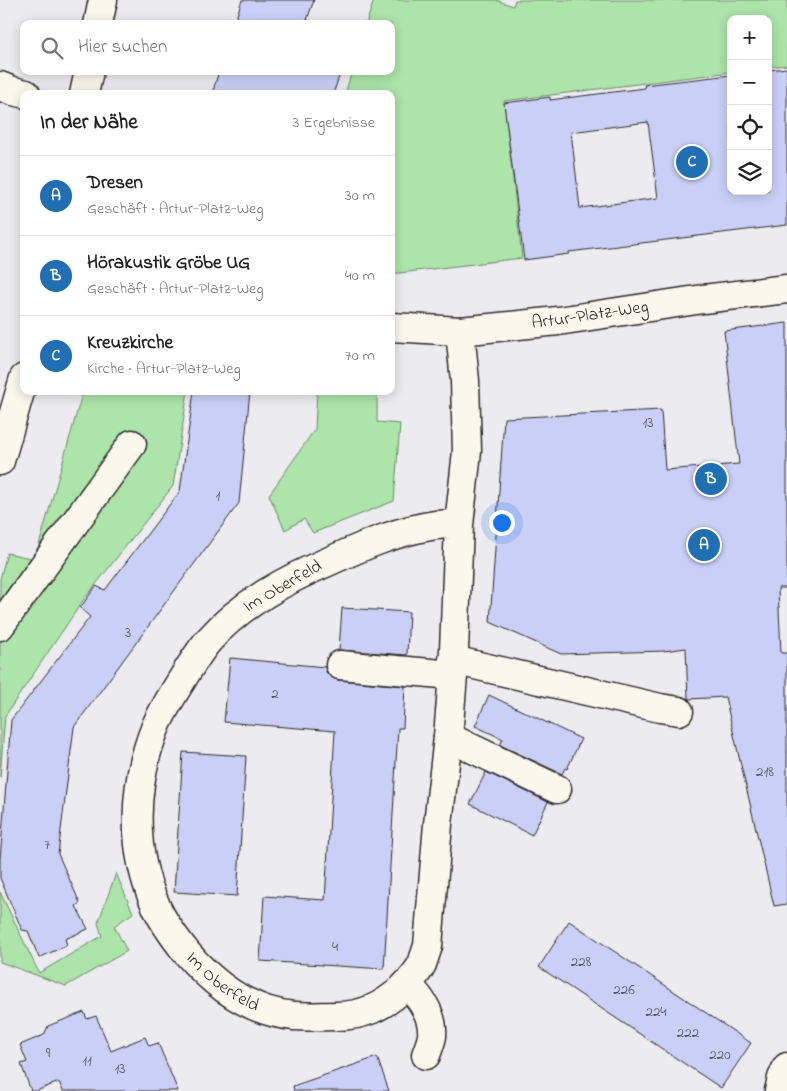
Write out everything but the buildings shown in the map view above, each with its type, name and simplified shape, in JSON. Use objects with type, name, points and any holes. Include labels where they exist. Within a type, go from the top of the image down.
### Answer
[{"type":"street","points":[[99,20],[103,0]]},
{"type":"street","points":[[85,90],[88,75]]},
{"type":"street","points":[[0,86],[20,93]]},
{"type":"street","name":"Artur-Platz-Weg","points":[[395,327],[460,331],[558,321],[787,289]]},
{"type":"street","name":"Im Oberfeld","points":[[460,331],[465,381],[466,451],[448,737],[438,824],[428,946],[422,964],[413,978],[390,1000],[366,1012],[348,1016],[294,1016],[273,1012],[253,1005],[221,987],[183,947],[166,925],[156,906],[146,878],[140,851],[139,789],[143,765],[157,724],[189,667],[208,642],[221,627],[254,601],[280,584],[345,553],[410,530],[438,525],[460,525]]},
{"type":"street","points":[[0,461],[20,392]]},
{"type":"street","points":[[0,626],[132,444]]},
{"type":"street","points":[[340,665],[453,667],[679,711]]},
{"type":"street","points":[[448,737],[557,789]]},
{"type":"street","points":[[407,984],[416,993],[429,1013],[432,1036],[426,1056]]},
{"type":"street","points":[[779,1091],[787,1066]]},
{"type":"green space","points":[[374,0],[496,0],[513,6],[515,0],[787,0],[787,65],[772,67],[772,15],[727,15],[727,73],[504,101],[522,258],[395,274],[395,90],[346,90],[351,75],[395,75],[395,20],[367,20]]},
{"type":"green space","points":[[82,395],[187,395],[173,486],[82,602],[5,716],[0,777],[0,579],[7,553],[35,559]]},
{"type":"green space","points":[[317,395],[377,395],[377,422],[400,424],[394,501],[313,533],[304,519],[285,530],[269,495],[315,429]]},
{"type":"green space","points":[[116,873],[133,913],[114,926],[127,951],[66,986],[0,962],[0,892],[39,973],[102,936],[98,923]]},
{"type":"place","name":"Kreuzkirche","points":[[692,162]]},
{"type":"place","name":"Hörakustik Gröbe UG","points":[[711,479]]},
{"type":"place","name":"Dresen","points":[[704,545]]}]
